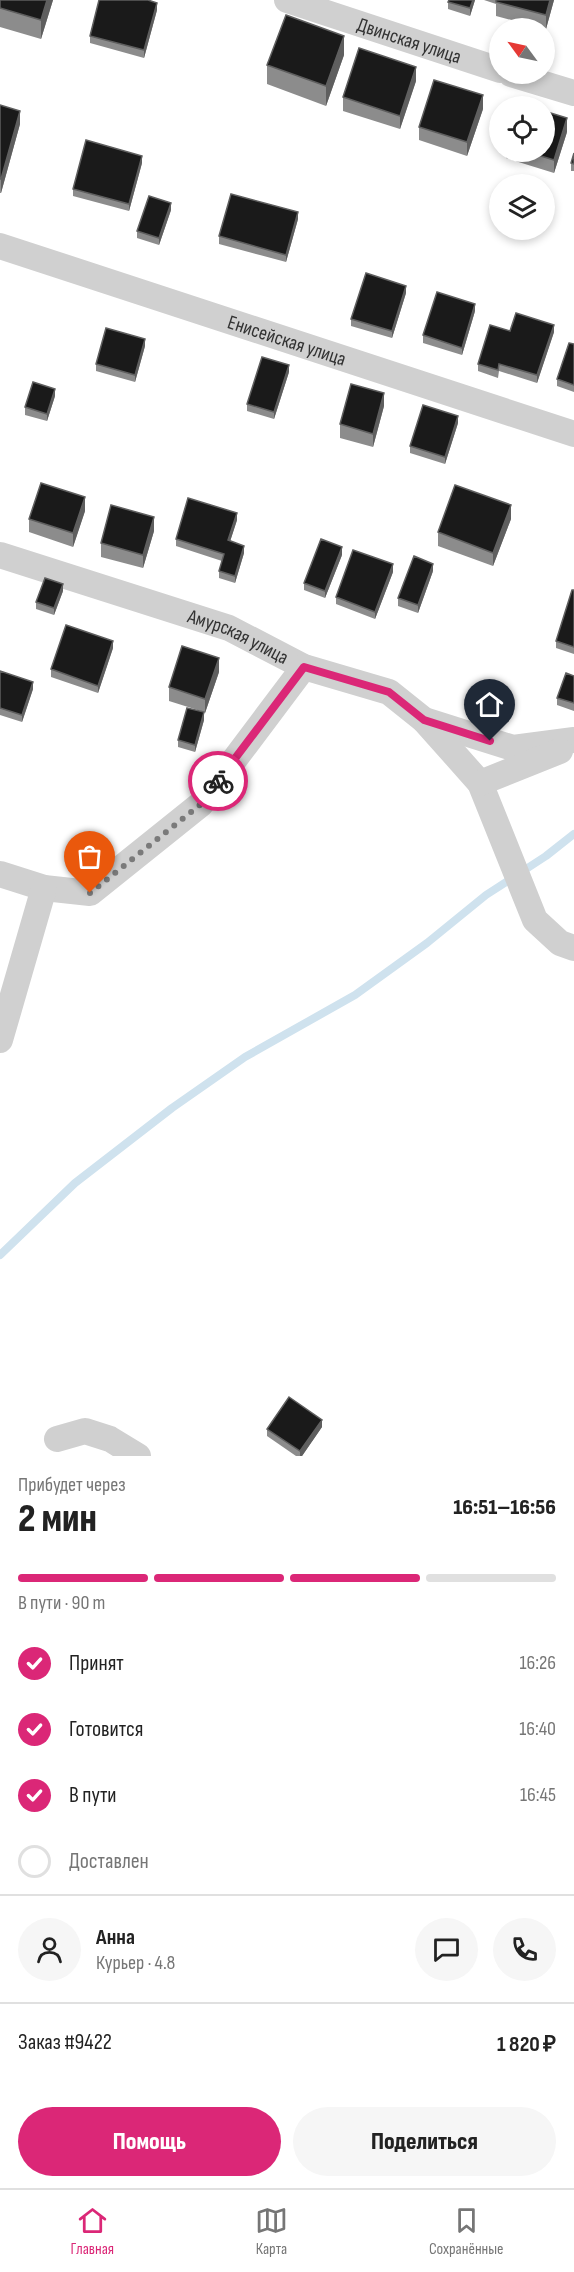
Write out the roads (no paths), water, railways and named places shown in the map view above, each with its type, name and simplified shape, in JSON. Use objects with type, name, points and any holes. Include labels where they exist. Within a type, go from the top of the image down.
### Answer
[{"type":"street","name":"Двинская улица","points":[[287,0],[489,66]]},
{"type":"street","points":[[544,84],[574,93]]},
{"type":"street","name":"Енисейская улица","points":[[0,246],[574,434]]},
{"type":"street","name":"Амурская улица","points":[[0,555],[229,628],[304,667],[389,692],[424,720],[513,748],[574,740]]},
{"type":"street","points":[[0,874],[44,888],[90,893],[201,804],[304,667]]},
{"type":"street","points":[[424,720],[480,783],[534,920],[560,943],[574,948]]},
{"type":"street","points":[[480,783],[574,746]]},
{"type":"street","points":[[0,1040],[44,888]]},
{"type":"street","points":[[57,1439],[85,1431],[110,1440],[138,1456]]},
{"type":"waterway","points":[[0,1255],[75,1183],[172,1108],[245,1057],[355,995],[427,943],[486,895],[546,856],[574,834]]}]
